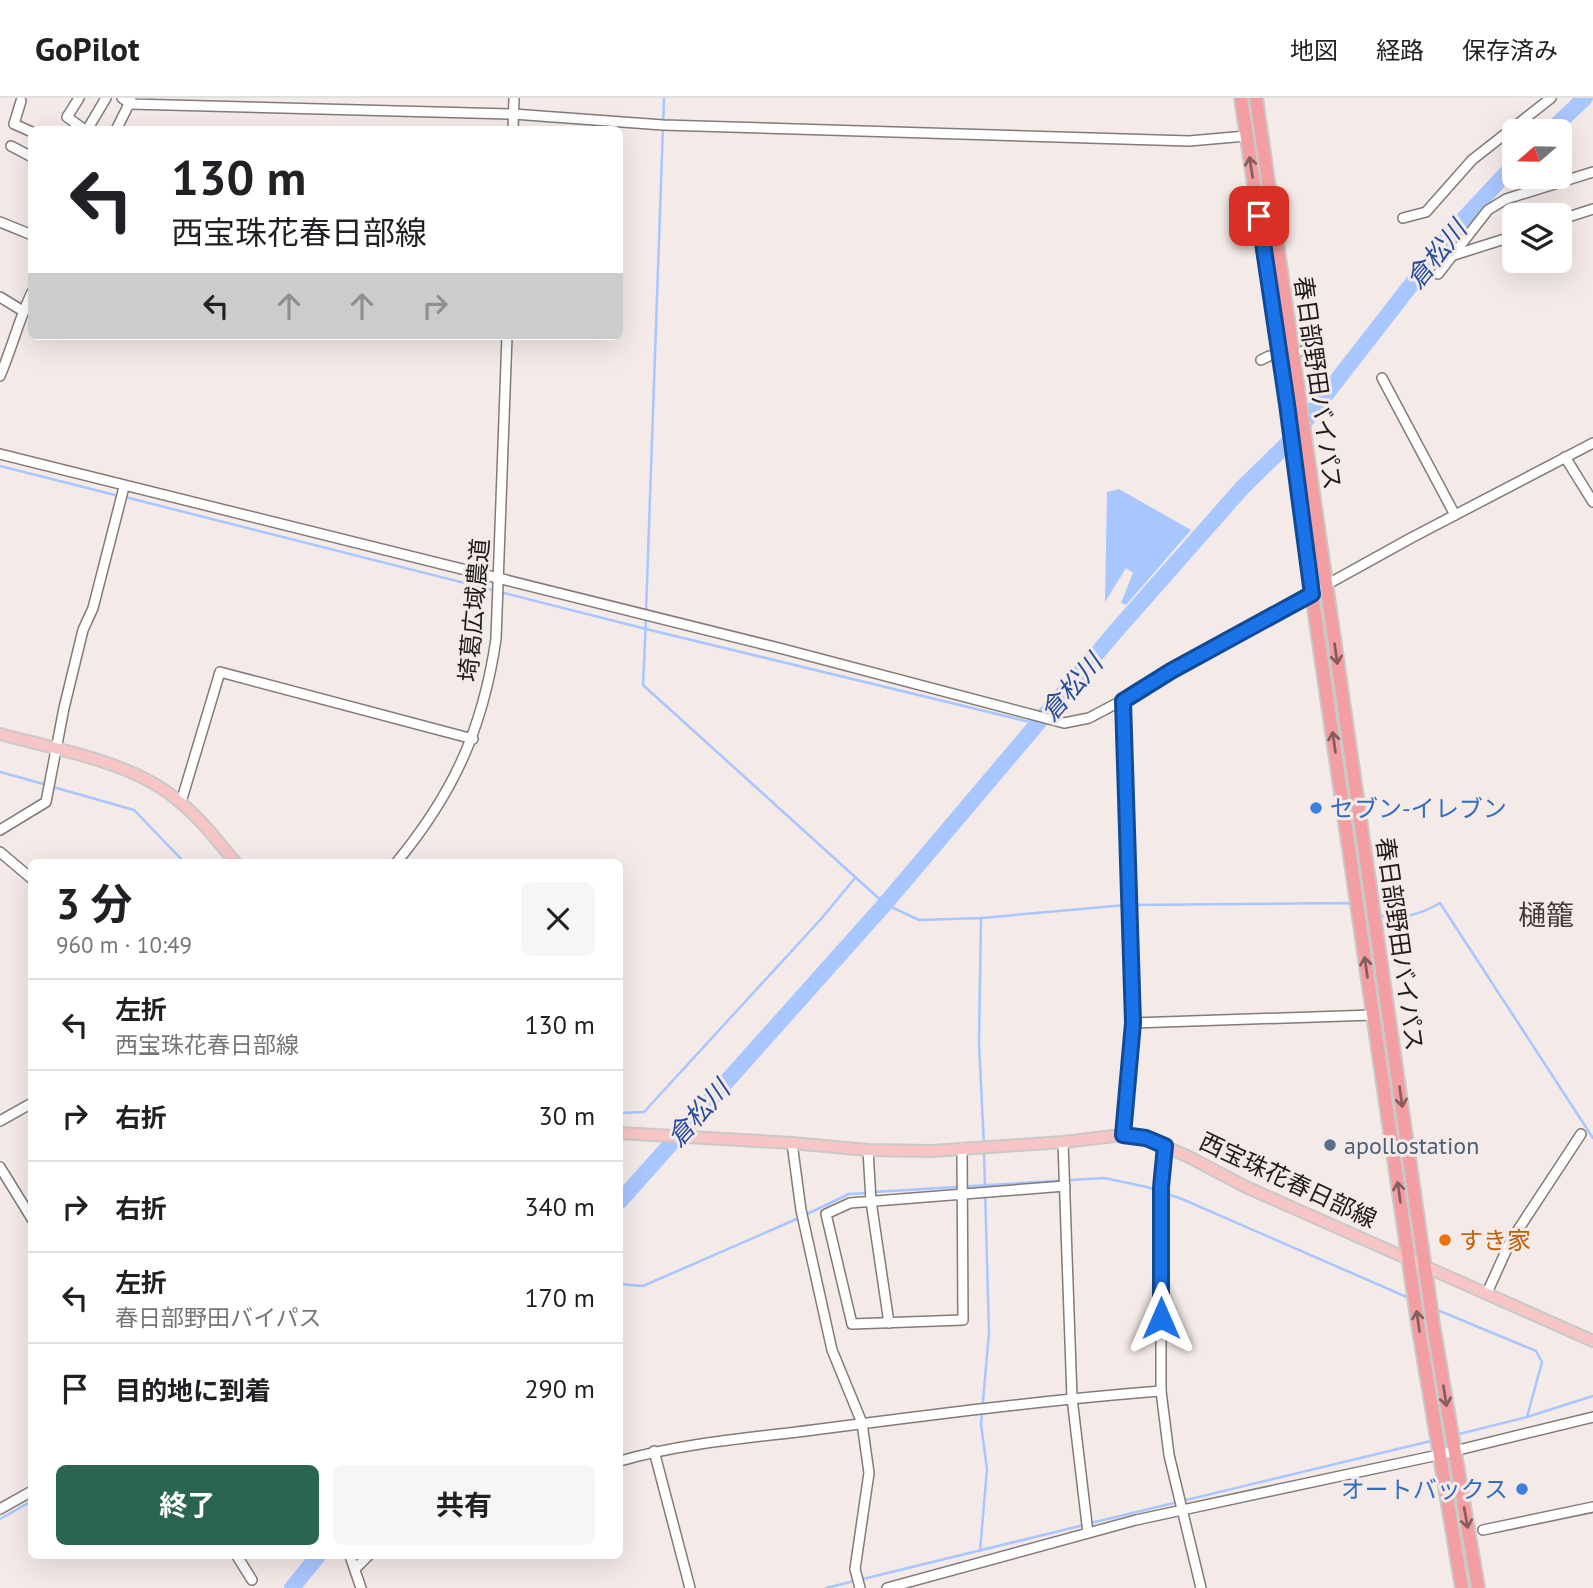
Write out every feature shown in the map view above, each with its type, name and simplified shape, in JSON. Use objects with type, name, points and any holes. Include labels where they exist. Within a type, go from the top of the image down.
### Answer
[{"type":"highway","name":"春日部野田バイパス","points":[[1241,98],[1438,1455],[1462,1588]]},
{"type":"highway","name":"春日部野田バイパス","points":[[1256,98],[1425,1267],[1478,1588]]},
{"type":"main road","points":[[0,734],[133,772],[156,784],[181,802],[232,859]]},
{"type":"main road","name":"西宝珠花春日部線","points":[[623,1133],[868,1150],[932,1151],[1123,1135],[1146,1138],[1246,1187],[1593,1341]]},
{"type":"street","points":[[79,98],[67,117],[80,126]]},
{"type":"street","points":[[88,126],[106,98]]},
{"type":"street","points":[[122,98],[130,101],[513,114],[667,125],[1189,141],[1246,136]]},
{"type":"street","points":[[513,126],[514,98]]},
{"type":"street","points":[[1403,218],[1426,212],[1472,160],[1551,98]]},
{"type":"street","points":[[21,101],[14,124],[28,130]]},
{"type":"street","points":[[118,126],[130,101]]},
{"type":"street","points":[[11,146],[28,156]]},
{"type":"street","points":[[1438,274],[1488,210],[1506,199],[1593,172]]},
{"type":"street","points":[[1572,216],[1593,209]]},
{"type":"street","points":[[0,222],[28,233]]},
{"type":"street","points":[[1452,256],[1502,240]]},
{"type":"street","points":[[0,297],[23,311]]},
{"type":"street","points":[[0,376],[28,300]]},
{"type":"street","points":[[1303,351],[1313,349],[1310,332]]},
{"type":"street","name":"埼葛広域農道","points":[[399,859],[431,819],[473,739],[489,683],[496,639],[507,340]]},
{"type":"street","points":[[1382,379],[1455,515]]},
{"type":"street","points":[[0,454],[783,649],[1064,723],[1089,718],[1123,701],[1171,671],[1455,515],[1593,443]]},
{"type":"street","points":[[1565,457],[1593,502]]},
{"type":"street","points":[[0,830],[46,802],[64,708],[83,630],[93,608],[124,486]]},
{"type":"street","points":[[181,802],[220,672],[473,739]]},
{"type":"street","points":[[1123,701],[1133,1023],[1123,1135]]},
{"type":"street","points":[[0,852],[28,875]]},
{"type":"street","points":[[1133,1023],[1373,1016]]},
{"type":"street","points":[[0,1121],[28,1105]]},
{"type":"street","points":[[1487,1293],[1510,1242],[1581,1134]]},
{"type":"street","points":[[1063,1142],[1072,1398],[1088,1533]]},
{"type":"street","points":[[792,1143],[801,1209],[832,1350],[862,1423],[869,1473],[855,1569],[860,1587]]},
{"type":"street","points":[[1165,1146],[1161,1187],[1161,1391],[1169,1455],[1201,1588]]},
{"type":"street","points":[[962,1148],[962,1195],[963,1320],[852,1324],[826,1214],[850,1203],[962,1195],[986,1190],[1065,1186]]},
{"type":"street","points":[[868,1150],[871,1201],[889,1323]]},
{"type":"street","points":[[0,1167],[28,1212]]},
{"type":"street","points":[[623,1460],[654,1451],[862,1423],[1072,1398],[1161,1391]]},
{"type":"street","points":[[887,1588],[1088,1533],[1438,1455],[1593,1417]]},
{"type":"street","points":[[654,1451],[690,1588]]},
{"type":"street","points":[[0,1509],[28,1493]]},
{"type":"street","points":[[1483,1530],[1593,1507]]},
{"type":"street","points":[[239,1559],[252,1580]]},
{"type":"street","points":[[351,1559],[361,1588]]},
{"type":"street","points":[[355,1569],[365,1559]]},
{"type":"water","points":[[1119,489],[1191,530],[1126,605],[1121,603],[1133,573],[1126,568],[1105,602],[1107,492]]},
{"type":"waterway","points":[[646,612],[664,98]]},
{"type":"waterway","name":"倉松川","points":[[1563,119],[1585,98]]},
{"type":"waterway","name":"倉松川","points":[[623,1198],[885,904],[1115,632],[1242,488],[1289,442],[1456,227],[1502,178]]},
{"type":"waterway","points":[[0,466],[119,496]]},
{"type":"waterway","points":[[125,497],[646,629],[1038,724]]},
{"type":"waterway","points":[[646,619],[643,685],[885,904],[919,920],[981,918],[1126,905]]},
{"type":"waterway","points":[[0,772],[47,785]]},
{"type":"waterway","points":[[53,787],[134,810],[181,859]]},
{"type":"waterway","points":[[623,1113],[644,1112],[821,919],[855,878]]},
{"type":"waterway","points":[[1378,915],[1410,915],[1440,903],[1593,1138]]},
{"type":"waterway","points":[[1132,905],[1353,905]]},
{"type":"waterway","points":[[981,918],[979,1043],[984,1146]]},
{"type":"waterway","points":[[980,1551],[987,1469],[981,1424],[989,1333],[984,1152]]},
{"type":"waterway","points":[[874,1192],[1104,1178],[1147,1187],[1182,1199],[1409,1298]]},
{"type":"waterway","points":[[805,1215],[849,1194],[867,1193]]},
{"type":"waterway","points":[[623,1284],[643,1286],[799,1218]]},
{"type":"waterway","points":[[1435,1309],[1536,1351],[1542,1362],[1527,1417]]},
{"type":"waterway","points":[[1455,1435],[1527,1417],[1593,1396]]},
{"type":"waterway","points":[[1091,1523],[1435,1440]]},
{"type":"waterway","points":[[0,1519],[28,1503]]},
{"type":"waterway","points":[[826,1588],[1084,1525]]},
{"type":"waterway","name":"倉松川","points":[[292,1588],[316,1559]]},
{"type":"place","name":"セブン-イレブン","points":[[1316,808]]},
{"type":"place","name":"apollostation","points":[[1330,1145]]},
{"type":"place","name":"すき家","points":[[1445,1240]]},
{"type":"place","name":"オートバックス","points":[[1522,1489]]},
{"type":"district","name":"樋籠","points":[[1546,914]]},
{"type":"route","points":[[1161,1318],[1161,1187],[1165,1146],[1146,1138],[1123,1135],[1133,1023],[1123,701],[1171,671],[1312,594],[1259,216]]}]
